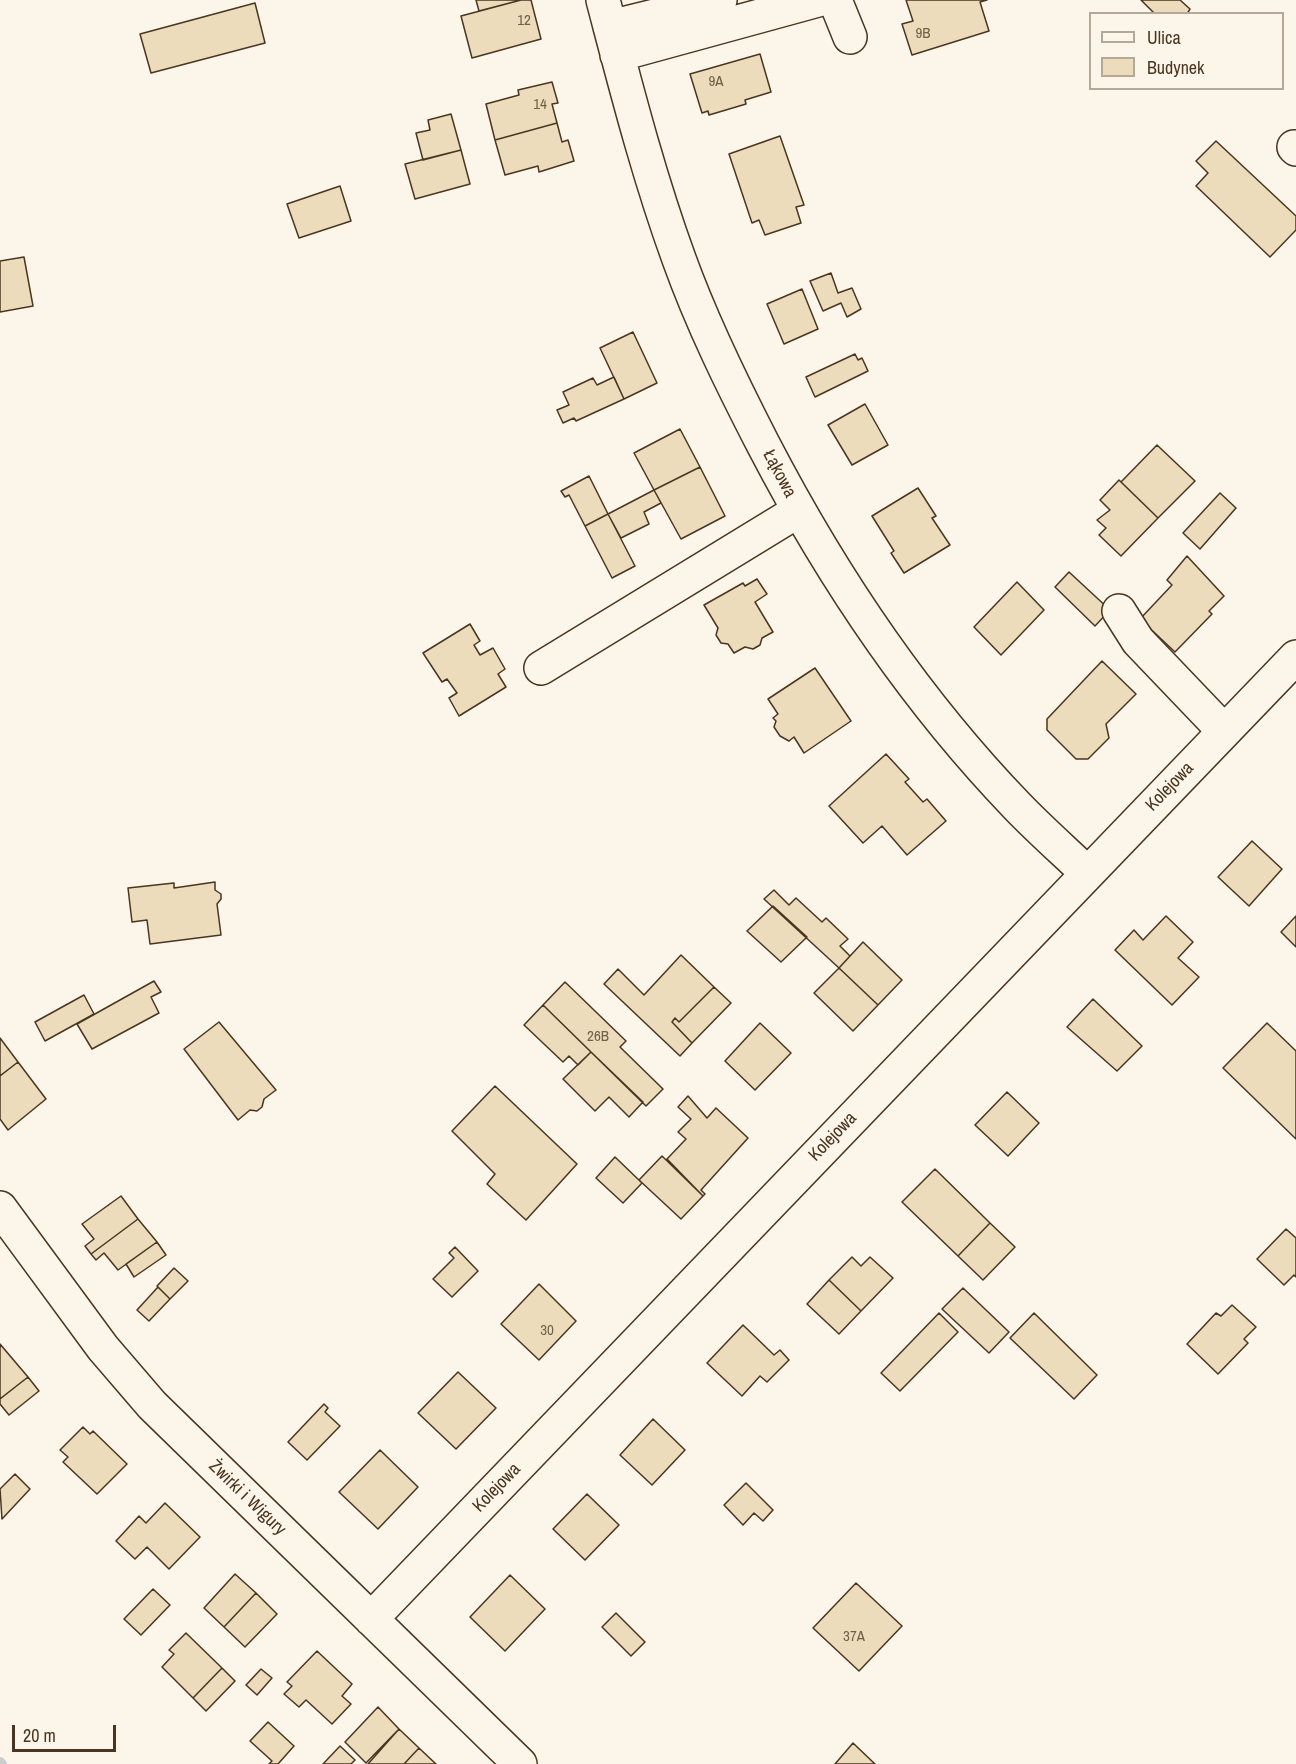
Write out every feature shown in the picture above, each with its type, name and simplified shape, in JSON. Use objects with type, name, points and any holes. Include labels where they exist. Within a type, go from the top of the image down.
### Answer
[{"type":"street","points":[[610,27],[720,0]]},
{"type":"street","points":[[610,27],[818,0]]},
{"type":"street","points":[[836,0],[850,37]]},
{"type":"street","name":"Łąkowa","points":[[610,27],[643,148],[679,260],[721,363],[798,511],[845,587],[946,726],[1017,807],[1087,873]]},
{"type":"street","points":[[541,668],[798,511]]},
{"type":"street","points":[[1119,611],[1138,641],[1224,731]]},
{"type":"street","name":"Kolejowa","points":[[371,1619],[1296,657]]},
{"type":"street","name":"Żwirki i Wigury","points":[[0,1208],[103,1348],[152,1405],[519,1764]]},
{"type":"building","points":[[476,0],[521,0],[479,11]]},
{"type":"building","points":[[521,0],[531,0],[541,39],[472,58],[461,16]]},
{"type":"building","points":[[906,0],[987,0],[980,2],[989,31],[912,55],[902,24],[913,21]]},
{"type":"building","points":[[1141,0],[1180,0],[1190,9],[1188,12],[1153,12]]},
{"type":"building","points":[[255,3],[265,43],[151,73],[140,34]]},
{"type":"building","points":[[760,54],[771,92],[745,100],[746,104],[709,115],[708,111],[702,113],[690,74]]},
{"type":"building","points":[[552,82],[558,103],[552,104],[557,123],[495,140],[486,104],[519,95],[518,90]]},
{"type":"building","points":[[451,114],[461,150],[423,160],[416,133],[430,130],[428,120]]},
{"type":"building","points":[[557,123],[562,142],[568,140],[574,161],[539,172],[538,166],[505,175],[495,140]]},
{"type":"building","points":[[780,136],[804,205],[796,207],[801,223],[765,235],[759,220],[752,223],[729,154]]},
{"type":"building","points":[[1216,141],[1296,216],[1296,230],[1270,257],[1196,186],[1208,173],[1196,161]]},
{"type":"building","points":[[461,150],[470,184],[415,199],[405,164]]},
{"type":"building","points":[[340,186],[351,221],[299,238],[287,204]]},
{"type":"building","points":[[24,257],[33,306],[0,312],[0,261]]},
{"type":"building","points":[[831,273],[838,293],[852,288],[861,309],[847,317],[841,303],[823,311],[810,281]]},
{"type":"building","points":[[802,289],[818,329],[784,344],[767,304]]},
{"type":"building","points":[[633,332],[657,383],[624,399],[600,348]]},
{"type":"building","points":[[855,354],[858,360],[862,358],[868,371],[815,397],[806,377]]},
{"type":"building","points":[[614,377],[624,399],[576,421],[574,418],[563,423],[557,410],[569,405],[563,392],[593,378],[597,385]]},
{"type":"building","points":[[865,404],[888,445],[852,465],[828,425]]},
{"type":"building","points":[[680,429],[700,467],[654,490],[634,453]]},
{"type":"building","points":[[1157,445],[1195,481],[1158,518],[1121,482]]},
{"type":"building","points":[[700,467],[725,516],[681,539],[654,490]]},
{"type":"building","points":[[589,476],[608,514],[585,526],[569,495],[565,497],[561,491]]},
{"type":"building","points":[[1119,480],[1158,518],[1121,556],[1099,535],[1106,528],[1097,520],[1110,510],[1100,500]]},
{"type":"building","points":[[918,488],[936,516],[932,518],[950,545],[904,573],[891,553],[894,551],[872,516]]},
{"type":"building","points":[[654,490],[661,503],[644,512],[649,524],[621,538],[608,514]]},
{"type":"building","points":[[1220,493],[1236,508],[1200,549],[1183,533]]},
{"type":"building","points":[[608,514],[635,566],[612,578],[585,526]]},
{"type":"building","points":[[1187,556],[1224,596],[1209,611],[1212,614],[1175,652],[1140,619],[1172,585],[1167,580]]},
{"type":"building","points":[[1069,572],[1110,610],[1095,626],[1055,587]]},
{"type":"building","points":[[757,579],[767,594],[755,602],[773,632],[762,638],[760,645],[753,649],[745,647],[734,653],[728,644],[721,643],[716,635],[718,628],[704,605],[743,583],[745,586]]},
{"type":"building","points":[[1017,582],[1044,610],[1001,655],[974,627]]},
{"type":"building","points":[[470,624],[480,641],[474,645],[480,655],[493,648],[505,669],[498,674],[506,687],[459,716],[449,698],[457,693],[447,679],[442,682],[423,653]]},
{"type":"building","points":[[1102,661],[1136,694],[1106,724],[1109,738],[1088,759],[1076,759],[1047,730],[1047,719]]},
{"type":"building","points":[[815,668],[851,721],[804,753],[794,737],[789,741],[780,736],[774,727],[776,721],[773,718],[778,714],[768,699]]},
{"type":"building","points":[[886,754],[909,779],[905,782],[923,802],[927,799],[946,821],[907,855],[882,826],[863,843],[829,806]]},
{"type":"building","points":[[1252,841],[1282,869],[1249,906],[1218,877]]},
{"type":"building","points":[[215,882],[215,890],[221,894],[221,899],[217,904],[221,935],[150,944],[147,920],[132,922],[128,888],[174,883],[174,888]]},
{"type":"building","points":[[774,890],[789,905],[796,898],[822,922],[826,918],[848,939],[840,946],[850,956],[839,968],[764,899]]},
{"type":"building","points":[[773,906],[807,937],[781,962],[747,931]]},
{"type":"building","points":[[1166,916],[1193,942],[1178,958],[1199,977],[1172,1005],[1115,950],[1134,930],[1143,940]]},
{"type":"building","points":[[1296,916],[1296,947],[1281,932]]},
{"type":"building","points":[[863,942],[902,980],[878,1005],[839,968]]},
{"type":"building","points":[[681,955],[714,987],[679,1022],[675,1018],[672,1022],[692,1043],[680,1056],[604,984],[618,969],[644,995]]},
{"type":"building","points":[[839,968],[878,1005],[853,1031],[814,993]]},
{"type":"building","points":[[154,981],[161,992],[151,997],[159,1013],[92,1049],[77,1024]]},
{"type":"building","points":[[565,982],[626,1041],[620,1047],[663,1089],[646,1106],[543,1005]]},
{"type":"building","points":[[714,987],[731,1003],[692,1043],[672,1022],[675,1018],[679,1022]]},
{"type":"building","points":[[84,995],[94,1014],[45,1041],[35,1022]]},
{"type":"building","points":[[1093,999],[1142,1046],[1117,1071],[1067,1027]]},
{"type":"building","points":[[543,1005],[591,1052],[578,1065],[569,1056],[563,1062],[524,1025]]},
{"type":"building","points":[[219,1022],[276,1090],[264,1099],[262,1107],[257,1111],[250,1110],[238,1120],[184,1049]]},
{"type":"building","points":[[760,1023],[791,1053],[755,1090],[725,1061]]},
{"type":"building","points":[[1267,1023],[1296,1051],[1296,1139],[1223,1068]]},
{"type":"building","points":[[0,1038],[18,1062],[0,1076]]},
{"type":"building","points":[[591,1052],[643,1102],[629,1117],[609,1097],[595,1111],[563,1079]]},
{"type":"building","points":[[18,1062],[46,1099],[8,1130],[0,1119],[0,1076]]},
{"type":"building","points":[[495,1086],[577,1164],[526,1220],[487,1184],[495,1174],[452,1131]]},
{"type":"building","points":[[1007,1092],[1039,1123],[1008,1156],[975,1125]]},
{"type":"building","points":[[688,1096],[707,1118],[716,1108],[748,1138],[701,1190],[705,1194],[703,1196],[667,1159],[686,1139],[678,1132],[691,1119],[678,1107]]},
{"type":"building","points":[[662,1156],[703,1196],[681,1219],[639,1180]]},
{"type":"building","points":[[615,1157],[642,1183],[623,1203],[596,1178]]},
{"type":"building","points":[[935,1169],[990,1223],[958,1256],[902,1202]]},
{"type":"building","points":[[121,1196],[138,1219],[91,1254],[85,1246],[94,1239],[82,1224]]},
{"type":"building","points":[[138,1219],[157,1242],[118,1270],[104,1253],[96,1260],[91,1254]]},
{"type":"building","points":[[990,1223],[1015,1247],[983,1280],[958,1256]]},
{"type":"building","points":[[1286,1229],[1296,1238],[1296,1277],[1294,1275],[1284,1285],[1257,1259]]},
{"type":"building","points":[[157,1242],[166,1255],[134,1277],[126,1264]]},
{"type":"building","points":[[455,1247],[478,1271],[452,1297],[433,1279],[454,1258],[449,1253]]},
{"type":"building","points":[[852,1257],[861,1266],[870,1257],[893,1278],[861,1311],[829,1280]]},
{"type":"building","points":[[174,1268],[188,1281],[170,1299],[157,1286]]},
{"type":"building","points":[[829,1280],[861,1311],[839,1334],[807,1304]]},
{"type":"building","points":[[539,1284],[576,1321],[539,1360],[501,1324]]},
{"type":"building","points":[[158,1287],[170,1299],[149,1321],[137,1310]]},
{"type":"building","points":[[963,1288],[1009,1332],[989,1353],[942,1309]]},
{"type":"building","points":[[1232,1305],[1256,1327],[1244,1339],[1248,1343],[1218,1374],[1187,1344],[1216,1313],[1221,1316]]},
{"type":"building","points":[[939,1313],[958,1332],[900,1391],[881,1373]]},
{"type":"building","points":[[1034,1313],[1097,1375],[1074,1399],[1010,1338]]},
{"type":"building","points":[[743,1325],[774,1355],[780,1350],[789,1360],[767,1382],[760,1376],[742,1396],[707,1363]]},
{"type":"building","points":[[0,1344],[28,1377],[0,1399]]},
{"type":"building","points":[[458,1372],[496,1408],[456,1449],[418,1413]]},
{"type":"building","points":[[28,1377],[39,1391],[9,1415],[0,1404],[0,1399]]},
{"type":"building","points":[[324,1404],[328,1408],[325,1412],[340,1426],[307,1460],[288,1442]]},
{"type":"building","points":[[653,1419],[685,1450],[652,1485],[620,1455]]},
{"type":"building","points":[[83,1427],[90,1434],[93,1431],[127,1464],[97,1494],[63,1462],[68,1457],[60,1450]]},
{"type":"building","points":[[380,1450],[418,1487],[378,1529],[339,1492]]},
{"type":"building","points":[[15,1474],[30,1489],[2,1519],[0,1489]]},
{"type":"building","points":[[746,1483],[773,1510],[763,1521],[754,1513],[743,1525],[724,1505]]},
{"type":"building","points":[[587,1494],[619,1525],[585,1560],[553,1529]]},
{"type":"building","points":[[165,1503],[200,1537],[169,1569],[147,1547],[135,1559],[116,1541],[139,1516],[146,1523]]},
{"type":"building","points":[[235,1574],[256,1593],[224,1627],[204,1608]]},
{"type":"building","points":[[510,1575],[545,1609],[505,1651],[470,1617]]},
{"type":"building","points":[[856,1583],[902,1626],[859,1671],[813,1628]]},
{"type":"building","points":[[153,1589],[170,1605],[141,1635],[124,1619]]},
{"type":"building","points":[[256,1593],[277,1614],[245,1647],[224,1627]]},
{"type":"building","points":[[616,1613],[645,1642],[631,1656],[602,1627]]},
{"type":"building","points":[[186,1633],[222,1668],[193,1698],[162,1667],[174,1654],[169,1650]]},
{"type":"building","points":[[317,1651],[352,1684],[342,1696],[351,1704],[332,1724],[306,1700],[299,1707],[284,1694],[292,1686],[287,1682]]},
{"type":"building","points":[[222,1668],[235,1681],[206,1711],[193,1698]]},
{"type":"building","points":[[261,1669],[272,1678],[257,1695],[246,1685]]},
{"type":"building","points":[[378,1707],[399,1729],[366,1763],[345,1742]]},
{"type":"building","points":[[268,1722],[294,1746],[278,1764],[269,1764],[272,1761],[250,1741]]},
{"type":"building","points":[[399,1729],[419,1748],[404,1764],[368,1764]]},
{"type":"building","points":[[853,1743],[875,1764],[835,1764]]},
{"type":"building","points":[[340,1746],[355,1760],[351,1764],[323,1764]]},
{"type":"building","points":[[419,1748],[436,1764],[404,1764]]}]
